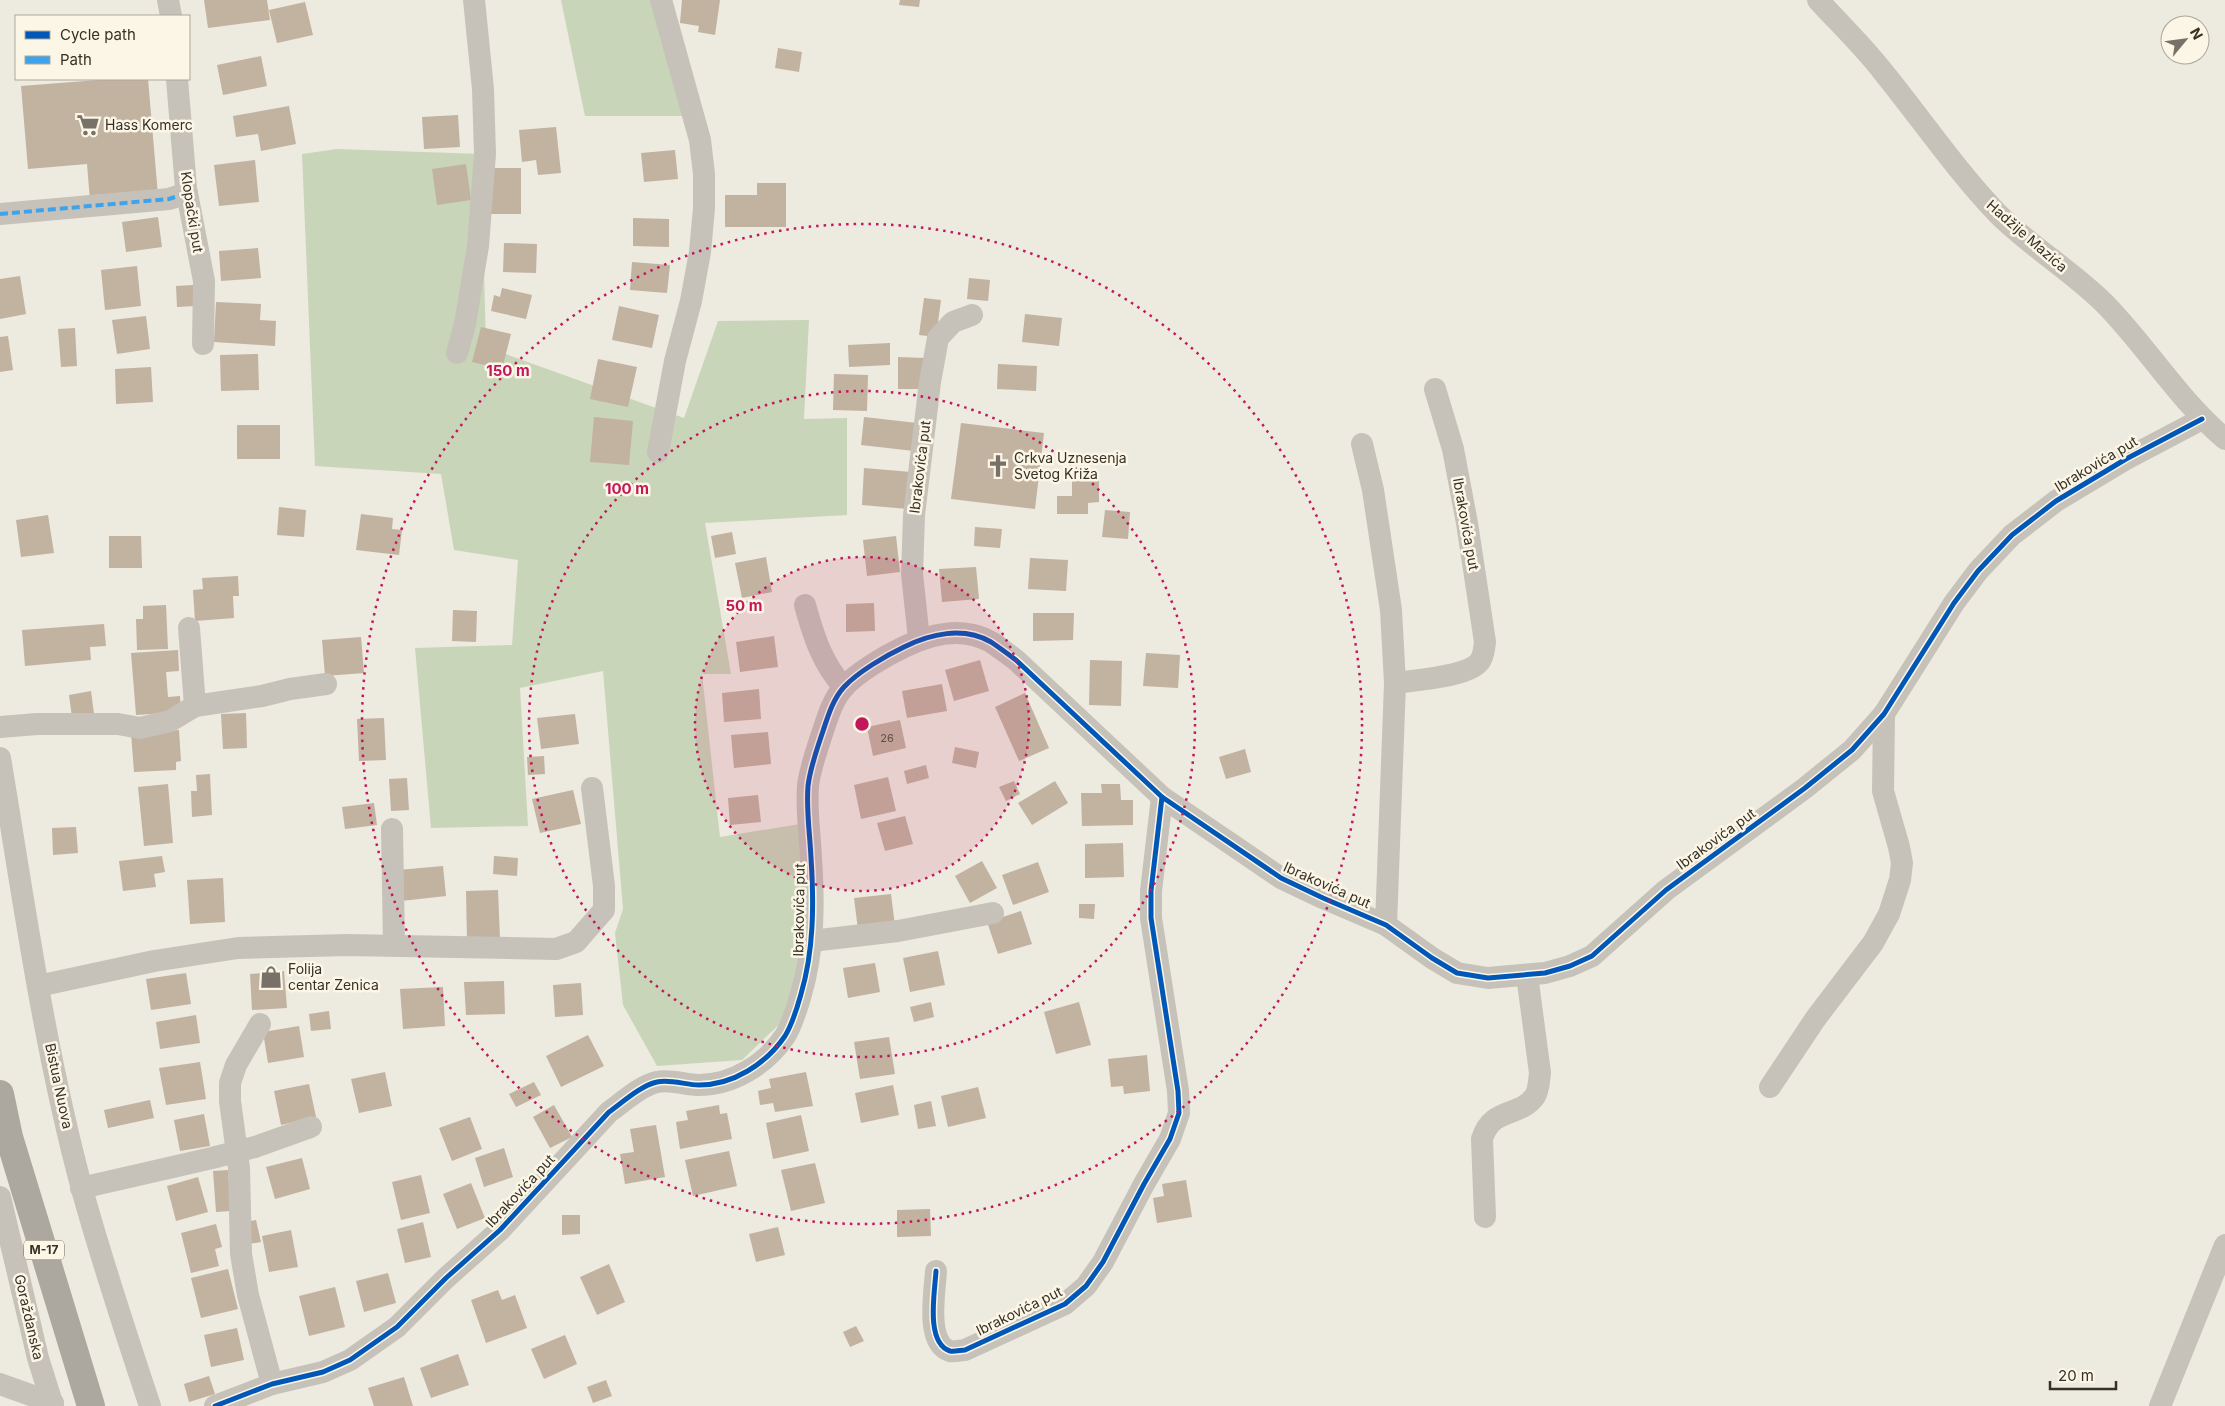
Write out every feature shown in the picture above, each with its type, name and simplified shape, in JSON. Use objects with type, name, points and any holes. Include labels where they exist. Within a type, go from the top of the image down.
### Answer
[{"type":"highway","name":"M-17","points":[[0,1094],[9,1137],[91,1406]]},
{"type":"street","points":[[168,0],[171,15]]},
{"type":"street","points":[[457,353],[465,324],[478,246],[485,154],[483,89],[474,0]]},
{"type":"street","points":[[658,452],[675,361],[693,292],[700,252],[704,191],[700,140],[661,0]]},
{"type":"street","name":"Hadžije Mazića","points":[[1818,0],[1883,71],[1962,175],[1999,215],[2104,303],[2134,336],[2173,388],[2225,440]]},
{"type":"street","name":"Klopački put","points":[[177,80],[187,193],[204,280],[203,344]]},
{"type":"street","points":[[0,214],[169,199],[187,193]]},
{"type":"street","name":"Ibrakovića put","points":[[919,640],[912,574],[914,516],[932,373],[938,338],[953,322],[972,314]]},
{"type":"street","name":"Ibrakovića put","points":[[1395,683],[1462,672],[1473,668],[1480,661],[1484,653],[1485,642],[1467,523],[1453,449],[1435,389]]},
{"type":"street","name":"Ibrakovića put","points":[[215,1406],[272,1384],[323,1372],[350,1360],[397,1327],[446,1278],[500,1230],[609,1112],[648,1085],[659,1082],[699,1085],[720,1083],[739,1076],[760,1061],[785,1036],[795,1015],[804,986],[812,941],[808,785],[816,753],[828,716],[836,698],[844,687],[892,653],[919,640],[940,634],[959,633],[989,641],[1016,660],[1162,797],[1281,878],[1386,925],[1456,974],[1488,978],[1545,973],[1570,966],[1592,956],[1666,890],[1805,788],[1852,750],[1884,714],[1954,603],[1978,570],[2012,535],[2056,501],[2126,459],[2202,419]]},
{"type":"street","name":"Ibrakovića put","points":[[1362,444],[1383,546],[1391,610],[1395,683],[1386,925]]},
{"type":"street","points":[[805,605],[815,641],[836,679],[844,687]]},
{"type":"street","points":[[190,628],[195,706]]},
{"type":"street","points":[[0,728],[37,724],[118,724],[140,728],[170,721],[195,706],[326,684]]},
{"type":"street","points":[[1770,1087],[1816,1018],[1873,943],[1889,914],[1900,880],[1902,864],[1899,847],[1883,791],[1884,714]]},
{"type":"street","name":"Bistua Nuova","points":[[0,758],[38,986],[82,1188],[110,1286],[150,1406]]},
{"type":"street","points":[[38,986],[154,961],[238,948],[394,945],[556,949],[576,942],[604,910],[604,886],[592,788]]},
{"type":"street","name":"Ibrakovića put","points":[[936,1271],[934,1326],[937,1342],[950,1351],[965,1350],[1065,1304],[1086,1286],[1103,1262],[1144,1184],[1170,1140],[1178,1113],[1178,1091],[1151,918],[1151,891],[1162,797]]},
{"type":"street","points":[[392,829],[394,945]]},
{"type":"street","points":[[812,941],[898,931],[992,913]]},
{"type":"street","points":[[1485,1217],[1482,1139],[1486,1127],[1497,1118],[1526,1104],[1535,1096],[1538,1087],[1540,1073],[1526,974]]},
{"type":"street","points":[[260,1024],[236,1065],[230,1083],[230,1101],[238,1152],[241,1254],[248,1295],[272,1384]]},
{"type":"street","points":[[82,1188],[238,1152],[311,1128]]},
{"type":"street","name":"Goraždanska","points":[[0,1197],[38,1358],[53,1404]]},
{"type":"street","points":[[2160,1406],[2225,1245]]},
{"type":"street","points":[[0,1384],[53,1404]]},
{"type":"green space","points":[[561,0],[656,0],[683,116],[585,116]]},
{"type":"green space","points":[[337,149],[481,154],[486,347],[684,418],[718,321],[809,320],[804,419],[847,418],[847,515],[705,523],[731,674],[702,674],[720,837],[812,822],[810,885],[788,1016],[742,1060],[657,1066],[623,1005],[615,933],[623,909],[603,671],[520,688],[528,826],[431,828],[415,648],[512,645],[518,560],[454,550],[441,474],[315,466],[302,154]]},
{"type":"building","points":[[204,0],[267,0],[270,20],[208,28]]},
{"type":"building","points":[[682,0],[720,0],[715,35],[698,32],[699,26],[680,23]]},
{"type":"building","points":[[900,0],[920,0],[919,7],[899,5]]},
{"type":"building","points":[[305,2],[313,35],[277,43],[269,10]]},
{"type":"building","points":[[778,48],[802,52],[799,72],[775,68]]},
{"type":"building","points":[[261,56],[267,86],[223,95],[217,65]]},
{"type":"building","name":"Hass Komerc","points":[[98,80],[148,80],[158,195],[90,201],[87,164],[28,169],[21,86]]},
{"type":"building","points":[[289,106],[296,144],[261,151],[258,134],[236,137],[233,116]]},
{"type":"building","points":[[458,115],[460,147],[424,149],[422,117]]},
{"type":"building","points":[[556,127],[561,173],[538,175],[536,160],[522,162],[519,130]]},
{"type":"building","points":[[675,150],[678,179],[644,182],[641,153]]},
{"type":"building","points":[[255,160],[259,202],[219,206],[214,165]]},
{"type":"building","points":[[466,164],[471,200],[437,205],[432,169]]},
{"type":"building","points":[[490,168],[521,168],[521,214],[491,214]]},
{"type":"building","points":[[757,183],[786,183],[786,227],[725,227],[725,195],[757,195]]},
{"type":"building","points":[[158,217],[162,247],[126,252],[122,222]]},
{"type":"building","points":[[633,218],[669,219],[669,247],[633,246]]},
{"type":"building","points":[[504,243],[537,244],[536,273],[503,272]]},
{"type":"building","points":[[258,248],[261,278],[221,281],[219,251]]},
{"type":"building","points":[[632,262],[670,265],[667,293],[630,290]]},
{"type":"building","points":[[137,266],[141,306],[105,310],[101,270]]},
{"type":"building","points":[[20,276],[26,314],[0,319],[0,279]]},
{"type":"building","points":[[969,278],[990,280],[988,301],[967,299]]},
{"type":"building","points":[[193,285],[195,306],[177,307],[176,286]]},
{"type":"building","points":[[502,288],[532,295],[526,319],[491,311],[494,295],[500,297]]},
{"type":"building","points":[[924,298],[941,300],[936,337],[919,335]]},
{"type":"building","points":[[216,302],[261,304],[260,320],[276,321],[275,346],[214,342]]},
{"type":"building","points":[[619,306],[659,315],[652,348],[612,340]]},
{"type":"building","points":[[1025,314],[1062,318],[1059,346],[1022,342]]},
{"type":"building","points":[[146,316],[150,349],[117,354],[112,320]]},
{"type":"building","points":[[481,327],[511,334],[502,369],[472,362]]},
{"type":"building","points":[[75,328],[77,366],[61,367],[58,329]]},
{"type":"building","points":[[8,336],[13,370],[0,372],[0,337]]},
{"type":"building","points":[[890,343],[890,365],[849,367],[848,345]]},
{"type":"building","points":[[258,354],[259,390],[221,391],[220,355]]},
{"type":"building","points":[[898,357],[926,358],[926,389],[898,389]]},
{"type":"building","points":[[598,359],[637,367],[628,407],[590,399]]},
{"type":"building","points":[[998,364],[1037,366],[1036,391],[997,389]]},
{"type":"building","points":[[151,367],[153,402],[116,404],[115,369]]},
{"type":"building","points":[[834,374],[868,375],[867,411],[833,410]]},
{"type":"building","points":[[594,417],[633,421],[629,465],[590,462]]},
{"type":"building","points":[[864,417],[917,423],[914,451],[861,445]]},
{"type":"building","name":"Crkva Uznesenja Svetog Križa","points":[[961,423],[1044,433],[1035,509],[951,499]]},
{"type":"building","points":[[237,425],[280,425],[280,459],[237,459]]},
{"type":"building","points":[[864,468],[911,472],[908,509],[862,505]]},
{"type":"building","points":[[1072,475],[1099,475],[1099,502],[1088,503],[1088,514],[1057,514],[1057,496],[1072,496]]},
{"type":"building","points":[[279,507],[306,510],[304,537],[277,535]]},
{"type":"building","points":[[1105,510],[1130,512],[1128,539],[1102,537]]},
{"type":"building","points":[[361,514],[393,518],[392,529],[402,530],[399,555],[356,550]]},
{"type":"building","points":[[48,515],[54,553],[21,557],[16,520]]},
{"type":"building","points":[[975,527],[1002,529],[1000,548],[974,546]]},
{"type":"building","points":[[732,532],[736,554],[715,558],[711,536]]},
{"type":"building","points":[[109,536],[141,536],[142,568],[109,568]]},
{"type":"building","points":[[896,536],[900,572],[867,576],[863,540]]},
{"type":"building","points":[[766,557],[772,592],[742,598],[735,563]]},
{"type":"building","points":[[1030,558],[1068,560],[1066,591],[1028,589]]},
{"type":"building","points":[[976,567],[979,599],[942,602],[939,569]]},
{"type":"building","points":[[238,576],[239,596],[233,596],[234,618],[195,621],[193,590],[203,589],[202,578]]},
{"type":"building","points":[[874,603],[875,631],[846,632],[846,604]]},
{"type":"building","points":[[166,605],[168,649],[137,650],[136,619],[143,619],[143,606]]},
{"type":"building","points":[[453,610],[477,611],[476,642],[452,641]]},
{"type":"building","points":[[1033,613],[1074,613],[1073,640],[1033,641]]},
{"type":"building","points":[[104,624],[106,646],[90,647],[91,660],[25,666],[22,630]]},
{"type":"building","points":[[774,636],[778,667],[740,672],[736,642]]},
{"type":"building","points":[[361,637],[364,673],[325,676],[322,640]]},
{"type":"building","points":[[178,650],[179,671],[166,672],[168,697],[180,696],[181,712],[136,715],[131,653]]},
{"type":"building","points":[[1146,653],[1180,655],[1178,688],[1143,686]]},
{"type":"building","points":[[980,660],[989,691],[954,701],[945,670]]},
{"type":"building","points":[[1090,660],[1122,661],[1121,706],[1089,705]]},
{"type":"building","points":[[942,684],[947,711],[907,718],[902,691]]},
{"type":"building","points":[[759,689],[761,719],[724,722],[722,693]]},
{"type":"building","points":[[91,691],[94,714],[72,717],[69,695]]},
{"type":"building","points":[[1025,693],[1049,748],[1019,761],[995,707]]},
{"type":"building","points":[[246,713],[247,748],[223,749],[221,714]]},
{"type":"building","points":[[575,714],[579,744],[541,749],[537,718]]},
{"type":"building","points":[[384,718],[386,760],[359,761],[357,719]]},
{"type":"building","points":[[900,720],[906,748],[873,756],[867,727]]},
{"type":"building","points":[[179,730],[181,761],[176,762],[176,770],[134,772],[131,733]]},
{"type":"building","points":[[768,732],[771,764],[734,768],[731,735]]},
{"type":"building","points":[[955,747],[979,752],[976,768],[952,763]]},
{"type":"building","points":[[1245,749],[1251,772],[1226,779],[1219,757]]},
{"type":"building","points":[[544,756],[545,774],[528,775],[527,757]]},
{"type":"building","points":[[926,765],[929,778],[907,784],[904,771]]},
{"type":"building","points":[[210,774],[212,815],[192,817],[191,791],[197,791],[196,775]]},
{"type":"building","points":[[888,777],[896,811],[861,819],[854,785]]},
{"type":"building","points":[[407,778],[409,810],[391,811],[389,779]]},
{"type":"building","points":[[1014,781],[1020,794],[1006,801],[999,787]]},
{"type":"building","points":[[1055,781],[1068,803],[1032,825],[1018,803]]},
{"type":"building","points":[[168,784],[173,843],[144,846],[138,787]]},
{"type":"building","points":[[1101,784],[1120,784],[1121,800],[1133,800],[1133,825],[1082,826],[1081,793],[1102,793]]},
{"type":"building","points":[[573,790],[581,824],[540,833],[532,799]]},
{"type":"building","points":[[758,795],[761,822],[730,825],[728,798]]},
{"type":"building","points":[[374,803],[377,825],[345,829],[342,807]]},
{"type":"building","points":[[905,816],[913,844],[885,851],[877,823]]},
{"type":"building","points":[[76,827],[78,853],[53,855],[52,828]]},
{"type":"building","points":[[1123,843],[1124,877],[1085,878],[1085,844]]},
{"type":"building","points":[[162,856],[165,872],[154,874],[156,887],[123,891],[119,861]]},
{"type":"building","points":[[494,856],[518,858],[517,876],[493,874]]},
{"type":"building","points":[[982,861],[997,888],[970,903],[955,876]]},
{"type":"building","points":[[1038,862],[1049,892],[1013,905],[1002,875]]},
{"type":"building","points":[[443,866],[446,896],[401,901],[398,870]]},
{"type":"building","points":[[223,878],[225,922],[190,924],[187,880]]},
{"type":"building","points":[[498,890],[500,939],[467,940],[466,891]]},
{"type":"building","points":[[891,894],[895,926],[858,930],[854,898]]},
{"type":"building","points":[[1079,904],[1095,904],[1094,919],[1079,918]]},
{"type":"building","points":[[1021,911],[1032,944],[998,954],[987,922]]},
{"type":"building","points":[[938,951],[945,985],[910,992],[903,958]]},
{"type":"building","points":[[875,963],[880,992],[848,998],[843,968]]},
{"type":"building","points":[[284,971],[287,1008],[252,1010],[250,974]]},
{"type":"building","points":[[186,973],[191,1004],[151,1010],[146,979]]},
{"type":"building","points":[[504,981],[505,1014],[466,1015],[464,982]]},
{"type":"building","points":[[581,983],[583,1015],[555,1017],[553,985]]},
{"type":"building","points":[[443,987],[445,1026],[403,1029],[400,989]]},
{"type":"building","points":[[931,1002],[934,1017],[914,1022],[910,1007]]},
{"type":"building","points":[[1079,1002],[1091,1045],[1056,1054],[1044,1012]]},
{"type":"building","points":[[329,1011],[331,1029],[311,1031],[309,1014]]},
{"type":"building","points":[[196,1015],[200,1043],[160,1049],[156,1022]]},
{"type":"building","points":[[299,1026],[304,1057],[268,1063],[263,1032]]},
{"type":"building","points":[[588,1035],[604,1066],[561,1087],[546,1056]]},
{"type":"building","points":[[889,1037],[895,1074],[860,1079],[854,1042]]},
{"type":"building","points":[[1147,1055],[1150,1091],[1124,1094],[1123,1086],[1111,1087],[1108,1059]]},
{"type":"building","points":[[200,1062],[206,1099],[166,1105],[159,1068]]},
{"type":"building","points":[[385,1072],[392,1106],[359,1113],[351,1079]]},
{"type":"building","points":[[806,1072],[813,1106],[775,1112],[773,1103],[760,1105],[758,1091],[771,1088],[769,1079]]},
{"type":"building","points":[[534,1082],[541,1095],[516,1107],[509,1094]]},
{"type":"building","points":[[309,1084],[316,1117],[281,1125],[274,1091]]},
{"type":"building","points":[[893,1085],[899,1115],[861,1123],[855,1093]]},
{"type":"building","points":[[978,1087],[986,1118],[948,1127],[941,1096]]},
{"type":"building","points":[[150,1100],[154,1118],[108,1128],[104,1110]]},
{"type":"building","points":[[931,1101],[936,1126],[918,1129],[914,1105]]},
{"type":"building","points":[[554,1105],[572,1137],[550,1148],[533,1117]]},
{"type":"building","points":[[719,1105],[720,1114],[727,1113],[732,1139],[680,1149],[676,1122],[688,1120],[686,1111]]},
{"type":"building","points":[[204,1114],[210,1146],[180,1151],[174,1120]]},
{"type":"building","points":[[801,1115],[809,1151],[773,1159],[766,1123]]},
{"type":"building","points":[[470,1117],[482,1149],[452,1161],[439,1128]]},
{"type":"building","points":[[656,1125],[665,1177],[625,1184],[620,1154],[634,1152],[630,1129]]},
{"type":"building","points":[[504,1148],[513,1177],[484,1187],[475,1158]]},
{"type":"building","points":[[729,1151],[737,1186],[693,1196],[685,1160]]},
{"type":"building","points":[[302,1158],[310,1189],[275,1199],[266,1167]]},
{"type":"building","points":[[815,1163],[825,1203],[791,1211],[781,1170]]},
{"type":"building","points":[[228,1170],[231,1211],[216,1212],[213,1171]]},
{"type":"building","points":[[421,1175],[430,1213],[401,1220],[392,1182]]},
{"type":"building","points":[[198,1177],[208,1212],[176,1221],[167,1186]]},
{"type":"building","points":[[1186,1180],[1192,1217],[1157,1223],[1153,1198],[1164,1196],[1162,1184]]},
{"type":"building","points":[[471,1183],[485,1218],[457,1229],[443,1194]]},
{"type":"building","points":[[930,1209],[931,1236],[897,1237],[897,1210]]},
{"type":"building","points":[[562,1215],[580,1215],[580,1234],[562,1235]]},
{"type":"building","points":[[256,1220],[261,1242],[249,1244],[245,1222]]},
{"type":"building","points":[[423,1222],[431,1257],[405,1263],[397,1229]]},
{"type":"building","points":[[216,1224],[222,1247],[215,1249],[219,1266],[191,1273],[181,1233]]},
{"type":"building","points":[[778,1227],[785,1255],[756,1262],[749,1234]]},
{"type":"building","points":[[291,1230],[298,1267],[269,1272],[262,1236]]},
{"type":"building","points":[[609,1264],[625,1302],[597,1315],[580,1277]]},
{"type":"building","points":[[228,1269],[238,1309],[201,1318],[191,1278]]},
{"type":"building","points":[[388,1273],[396,1303],[364,1312],[356,1281]]},
{"type":"building","points":[[335,1287],[345,1327],[309,1336],[299,1296]]},
{"type":"building","points":[[498,1290],[502,1300],[515,1295],[527,1328],[486,1343],[471,1300]]},
{"type":"building","points":[[856,1326],[864,1341],[850,1347],[843,1332]]},
{"type":"building","points":[[237,1328],[244,1360],[211,1367],[204,1335]]},
{"type":"building","points":[[565,1335],[577,1364],[544,1379],[531,1349]]},
{"type":"building","points":[[458,1354],[469,1385],[431,1398],[420,1368]]},
{"type":"building","points":[[209,1376],[215,1394],[189,1402],[184,1384]]},
{"type":"building","points":[[404,1377],[413,1406],[374,1406],[368,1388]]},
{"type":"building","points":[[606,1380],[612,1396],[593,1403],[587,1387]]},
{"type":"marked path","points":[[0,214],[169,199],[187,193]]},
{"type":"cycle path","points":[[215,1406],[272,1384],[323,1372],[350,1360],[397,1327],[446,1278],[500,1230],[609,1112],[638,1091],[662,1081],[699,1085],[724,1081],[748,1071],[777,1046],[793,1021],[805,977],[811,943],[813,892],[808,813],[809,779],[829,714],[840,692],[850,681],[880,660],[914,642],[936,635],[958,633],[969,634],[991,642],[1016,660],[1162,797],[1281,878],[1386,925],[1432,958],[1457,973],[1488,978],[1545,973],[1570,966],[1592,956],[1666,890],[1805,788],[1852,750],[1884,714],[1954,603],[1978,571],[2012,535],[2056,501],[2126,459],[2202,419]]},
{"type":"cycle path","points":[[936,1271],[933,1303],[934,1327],[937,1338],[942,1346],[950,1351],[965,1350],[1065,1304],[1086,1286],[1103,1262],[1170,1139],[1179,1113],[1178,1091],[1151,918],[1151,891],[1162,797]]},
{"type":"place","name":"Hass Komerc","points":[[88,125]]},
{"type":"place","name":"Crkva Uznesenja Svetog Križa","points":[[998,466]]},
{"type":"place","name":"Folija centar Zenica","points":[[271,977]]}]
